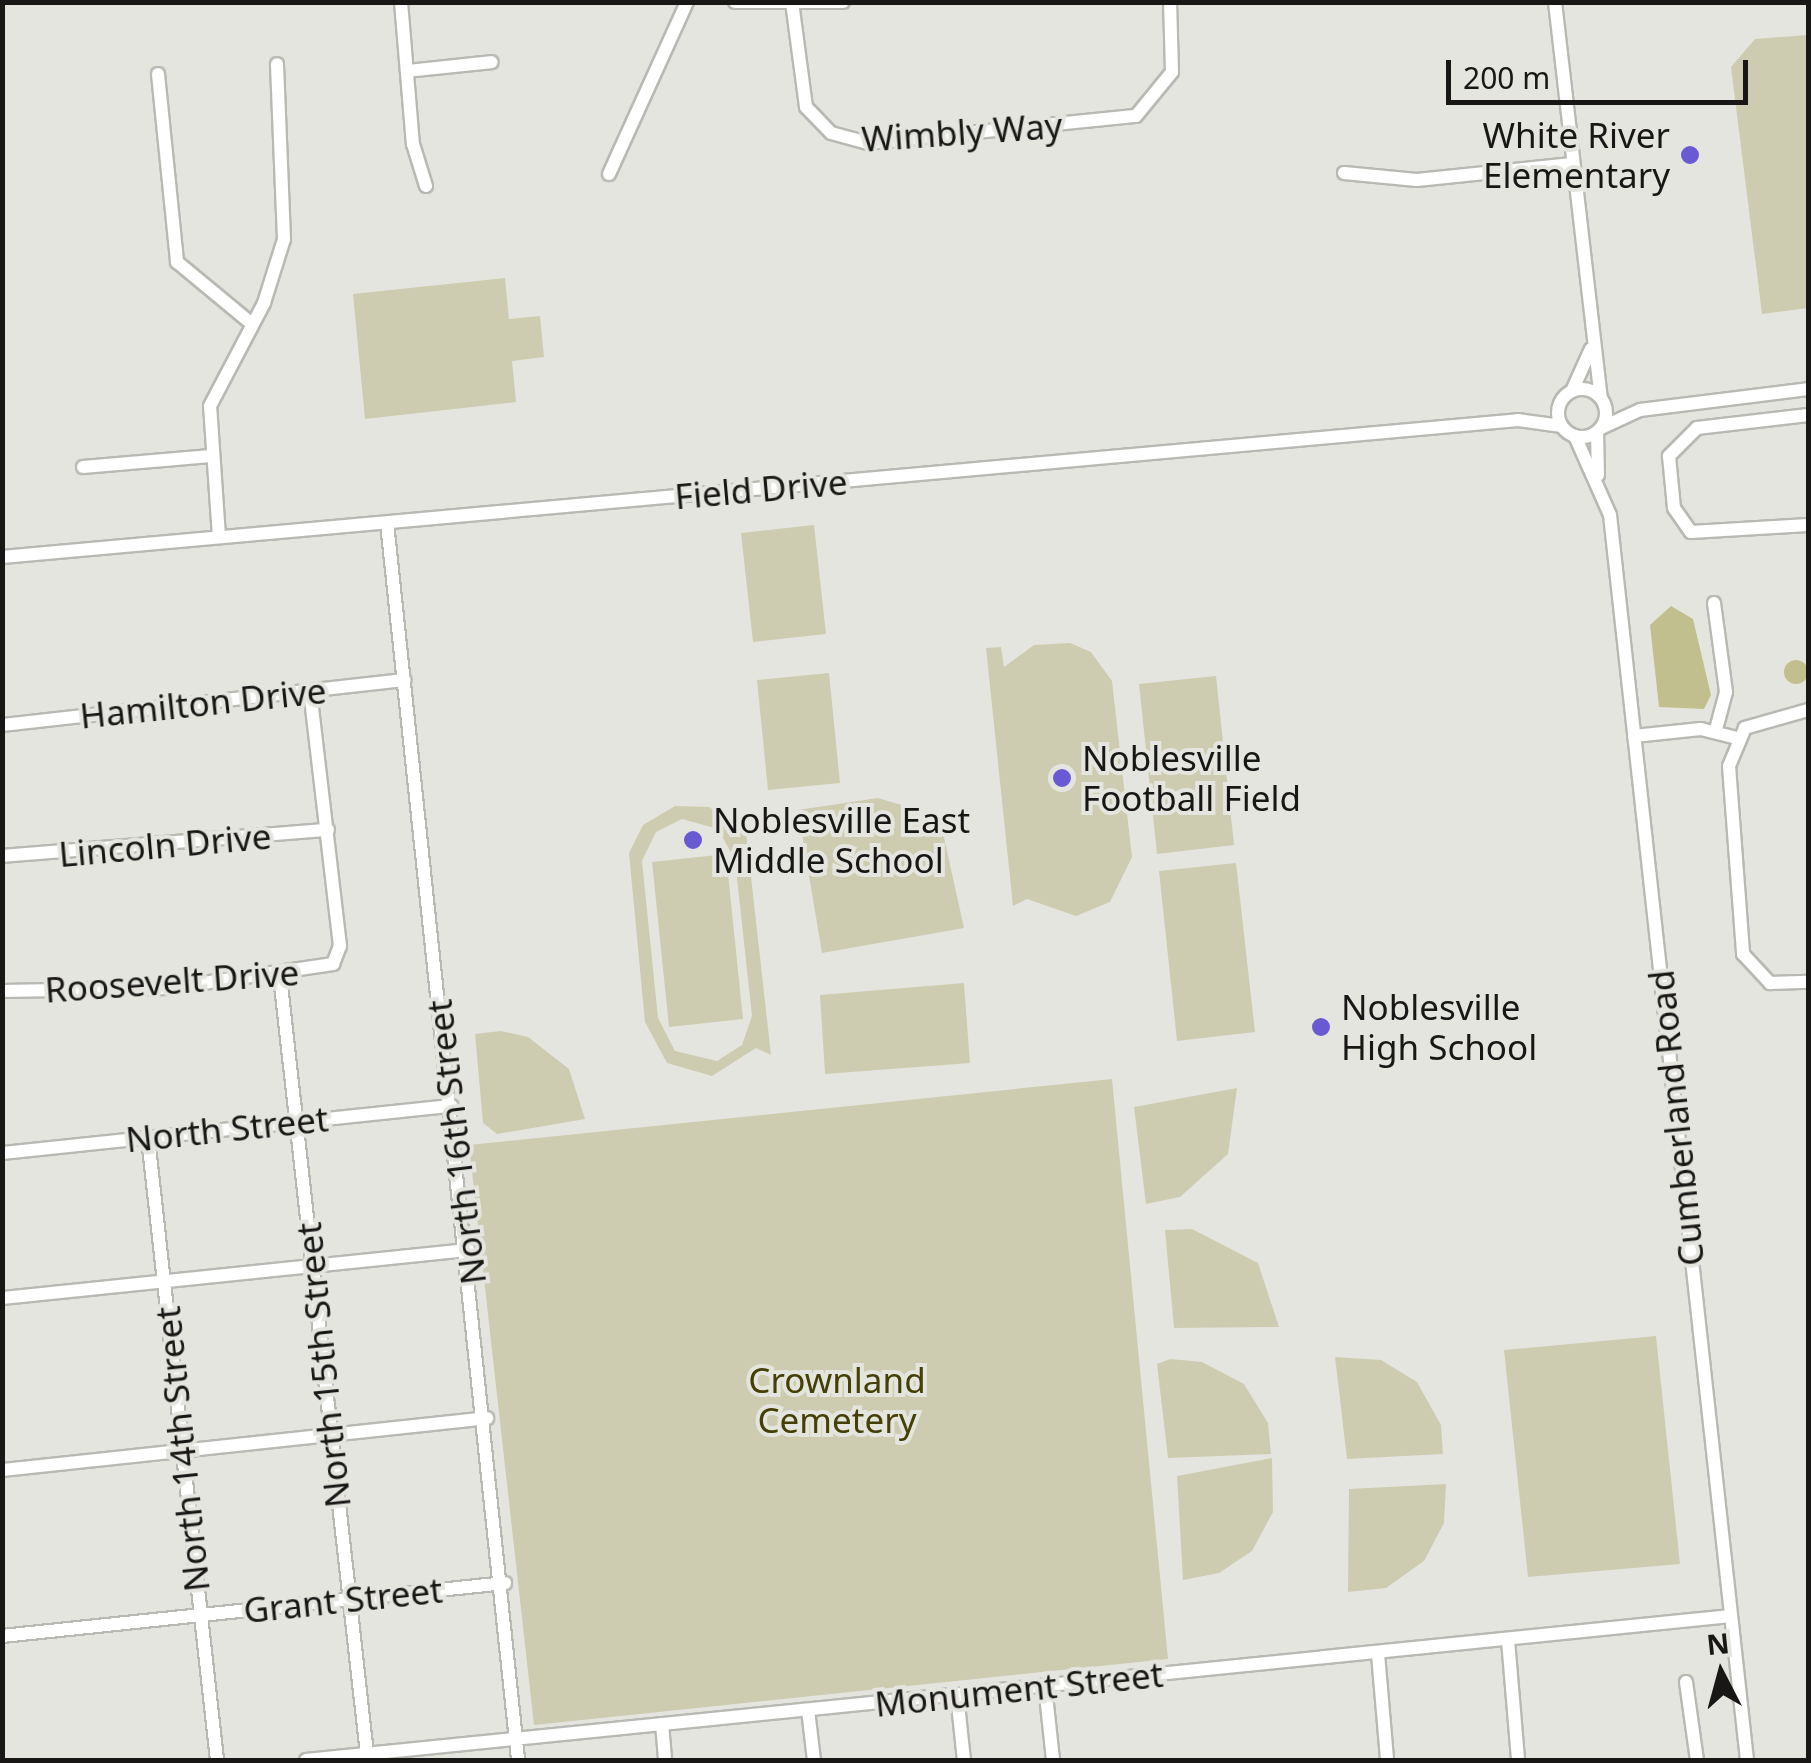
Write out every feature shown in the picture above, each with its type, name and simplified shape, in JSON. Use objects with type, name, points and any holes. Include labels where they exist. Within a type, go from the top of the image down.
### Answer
[{"type":"street","points":[[401,2],[407,70],[426,186]]},
{"type":"street","points":[[609,174],[687,2]]},
{"type":"street","points":[[735,2],[843,2]]},
{"type":"street","name":"Wimbly Way","points":[[792,5],[806,107],[856,142],[1116,122],[1164,88],[1174,54],[1170,2]]},
{"type":"street","points":[[1554,2],[1591,349],[1603,401],[1600,429]]},
{"type":"street","points":[[407,70],[492,62]]},
{"type":"street","points":[[218,537],[211,456],[213,394],[252,324],[278,263],[287,212],[278,64]]},
{"type":"street","points":[[158,74],[177,262],[252,324]]},
{"type":"street","points":[[1344,172],[1418,180],[1572,164]]},
{"type":"street","points":[[1518,420],[1560,403],[1572,391],[1591,349]]},
{"type":"street","points":[[1518,420],[1562,426],[1575,436],[1640,410],[1808,390]]},
{"type":"street","points":[[1572,391],[1640,410]]},
{"type":"street","points":[[1560,403],[1562,426]]},
{"type":"street","points":[[1808,414],[1697,428],[1669,456],[1674,508],[1691,532],[1808,525]]},
{"type":"street","name":"Field Drive","points":[[2,557],[1518,420]]},
{"type":"street","name":"Cumberland Road","points":[[1600,429],[1598,477],[1634,736],[1746,1760]]},
{"type":"street","name":"Cumberland Road","points":[[1575,436],[1598,477]]},
{"type":"street","points":[[83,467],[211,456]]},
{"type":"street","name":"North 16th Street","points":[[387,523],[505,1583],[520,1738],[518,1760]]},
{"type":"street","points":[[1714,602],[1726,692],[1716,729]]},
{"type":"street","name":"Hamilton Drive","points":[[2,724],[404,680]]},
{"type":"street","points":[[310,692],[328,830]]},
{"type":"street","points":[[1808,710],[1762,718],[1736,738],[1729,766],[1743,954],[1770,983],[1808,982]]},
{"type":"street","points":[[1634,736],[1716,729],[1736,738]]},
{"type":"street","name":"Lincoln Drive","points":[[2,856],[328,830]]},
{"type":"street","name":"Roosevelt Drive","points":[[2,991],[280,976],[337,959],[328,830]]},
{"type":"street","name":"North 15th Street","points":[[280,976],[368,1754]]},
{"type":"street","name":"North Street","points":[[2,1153],[452,1106]]},
{"type":"street","name":"North 14th Street","points":[[148,1138],[217,1760]]},
{"type":"street","points":[[2,1298],[469,1250]]},
{"type":"street","points":[[2,1470],[487,1418]]},
{"type":"street","name":"Grant Street","points":[[2,1636],[505,1583]]},
{"type":"street","name":"Monument Street","points":[[306,1760],[1731,1616]]},
{"type":"street","points":[[1508,1640],[1518,1760]]},
{"type":"street","points":[[1378,1654],[1387,1760]]},
{"type":"street","points":[[1686,1682],[1697,1760]]},
{"type":"street","points":[[1045,1686],[1053,1760]]},
{"type":"street","points":[[957,1695],[964,1760]]},
{"type":"street","points":[[808,1710],[814,1760]]},
{"type":"street","points":[[662,1724],[666,1760]]},
{"type":"green space","points":[[1808,35],[1808,308],[1762,314],[1731,67],[1755,39]]},
{"type":"green space","points":[[505,278],[509,319],[540,316],[544,357],[512,361],[516,402],[365,419],[353,294]]},
{"type":"green space","points":[[814,525],[826,634],[753,642],[741,533]]},
{"type":"green space","points":[[1070,643],[1091,652],[1112,681],[1132,857],[1110,902],[1076,916],[1027,899],[1013,906],[986,648],[1001,647],[1004,667],[1034,645]]},
{"type":"green space","points":[[829,673],[840,783],[768,790],[757,680]]},
{"type":"green space","points":[[1216,676],[1234,845],[1157,854],[1139,684]]},
{"type":"green space","points":[[878,798],[925,812],[943,833],[964,928],[822,953],[798,810]]},
{"type":"green space","points":[[675,806],[709,807],[731,821],[744,814],[771,1055],[756,1048],[712,1076],[667,1063],[645,1022],[629,853],[643,825]],"holes":[[[682,819],[718,829],[735,860],[752,1016],[742,1045],[717,1061],[675,1051],[658,1018],[642,861],[656,832]]]},
{"type":"green space","points":[[726,854],[743,1019],[669,1027],[652,862]]},
{"type":"green space","points":[[1236,863],[1255,1032],[1177,1041],[1159,871]]},
{"type":"green space","points":[[964,983],[970,1063],[825,1074],[820,995]]},
{"type":"green space","points":[[501,1031],[528,1037],[569,1069],[585,1119],[497,1134],[483,1123],[475,1034]]},
{"type":"green space","name":"Crownland Cemetery","points":[[1112,1079],[1168,1659],[534,1725],[469,1145]]},
{"type":"green space","points":[[1237,1088],[1228,1154],[1180,1197],[1146,1204],[1134,1107]]},
{"type":"green space","points":[[1192,1229],[1258,1263],[1279,1327],[1174,1328],[1165,1230]]},
{"type":"green space","points":[[1656,1336],[1680,1564],[1528,1577],[1504,1350]]},
{"type":"green space","points":[[1335,1357],[1381,1360],[1417,1382],[1441,1425],[1443,1454],[1347,1459]]},
{"type":"green space","points":[[1170,1359],[1202,1362],[1244,1384],[1268,1423],[1271,1454],[1168,1458],[1157,1364]]},
{"type":"green space","points":[[1272,1458],[1273,1512],[1252,1551],[1219,1573],[1183,1580],[1177,1476]]},
{"type":"green space","points":[[1446,1484],[1444,1523],[1424,1561],[1386,1588],[1348,1592],[1349,1489]]},
{"type":"shaded area","points":[[1671,606],[1693,619],[1711,695],[1704,709],[1659,707],[1650,625]]},
{"type":"shaded area","points":[[1796,660],[1805,663],[1805,681],[1796,684],[1787,681],[1784,672],[1787,663]]},
{"type":"place","name":"White River Elementary","points":[[1690,155]]},
{"type":"place","name":"Noblesville Football Field","points":[[1062,778]]},
{"type":"place","name":"Noblesville East Middle School","points":[[693,840]]},
{"type":"place","name":"Noblesville High School","points":[[1321,1027]]}]
